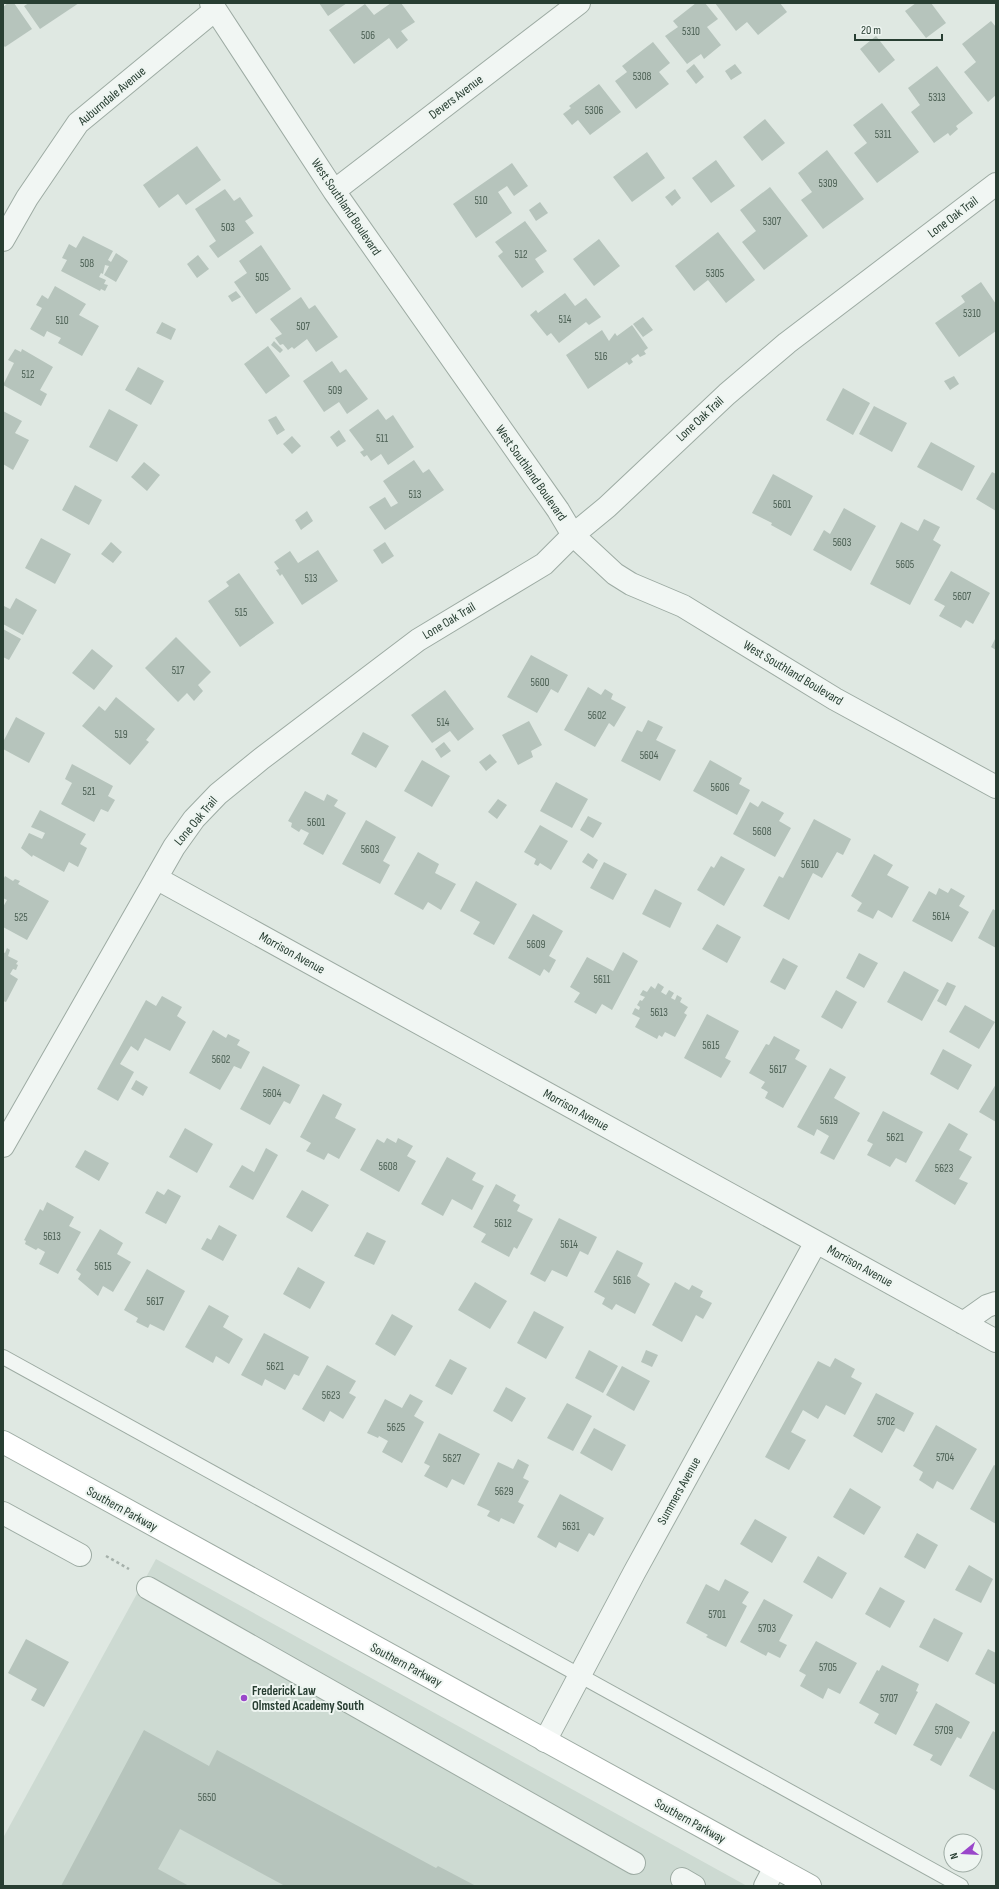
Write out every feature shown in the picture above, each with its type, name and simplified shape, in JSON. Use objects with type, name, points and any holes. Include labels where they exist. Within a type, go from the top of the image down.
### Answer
[{"type":"main road","name":"Southern Parkway","points":[[3,1442],[810,1886]]},
{"type":"street","name":"Devers Avenue","points":[[334,191],[579,3]]},
{"type":"street","name":"West Southland Boulevard","points":[[213,6],[334,191],[558,510],[573,535],[615,574],[631,584],[683,606],[835,698],[996,787]]},
{"type":"street","name":"Auburndale Avenue","points":[[3,240],[30,192],[78,123],[213,6]]},
{"type":"street","name":"Lone Oak Trail","points":[[3,1146],[174,847],[194,820],[224,789],[261,759],[418,640],[544,564],[573,535],[607,507],[727,394],[787,343],[996,184]]},
{"type":"street","name":"Morrison Avenue","points":[[156,878],[996,1341]]},
{"type":"street","name":"Summers Avenue","points":[[545,1741],[634,1573],[816,1242]]},
{"type":"street","points":[[963,1323],[987,1306],[996,1303]]},
{"type":"street","points":[[3,1513],[80,1555]]},
{"type":"street","points":[[148,1588],[634,1863]]},
{"type":"street","points":[[765,1886],[775,1867]]},
{"type":"lane","points":[[3,1357],[961,1886]]},
{"type":"path","points":[[80,1555],[94,1549],[144,1578],[148,1588]]},
{"type":"shaded area","name":"Frederick Law Olmsted Academy South","points":[[156,1559],[747,1886],[3,1886],[3,1838]]},
{"type":"building","points":[[8,3],[14,3],[32,29],[5,47],[3,45],[3,7]]},
{"type":"building","points":[[29,3],[79,3],[40,29],[24,6]]},
{"type":"building","points":[[319,3],[347,3],[328,16]]},
{"type":"building","points":[[391,3],[401,3],[415,22],[401,31],[408,40],[397,49],[389,38],[354,64],[329,30],[365,4],[374,15]]},
{"type":"building","points":[[696,3],[705,3],[718,19],[707,27],[721,45],[704,59],[701,54],[687,64],[665,36],[678,27],[673,21]]},
{"type":"building","points":[[715,3],[780,3],[787,12],[758,35],[747,22],[736,31]]},
{"type":"building","points":[[916,3],[931,3],[946,23],[926,38],[905,11]]},
{"type":"building","points":[[991,21],[996,27],[996,95],[988,102],[964,72],[976,62],[962,44]]},
{"type":"building","points":[[876,36],[895,60],[879,73],[860,49]]},
{"type":"building","points":[[653,42],[670,63],[659,72],[669,84],[636,109],[615,81],[627,72],[622,66]]},
{"type":"building","points":[[694,64],[704,77],[696,84],[686,71]]},
{"type":"building","points":[[735,64],[742,73],[731,80],[725,71]]},
{"type":"building","points":[[937,66],[973,113],[956,126],[958,129],[950,136],[948,133],[934,143],[911,112],[920,105],[908,88]]},
{"type":"building","points":[[599,84],[621,112],[590,135],[578,120],[572,125],[563,114],[571,108],[569,106]]},
{"type":"building","points":[[882,103],[919,152],[877,183],[854,153],[867,143],[853,125]]},
{"type":"building","points":[[765,119],[785,143],[762,161],[743,137]]},
{"type":"building","points":[[197,146],[221,180],[186,205],[178,194],[159,208],[143,185]]},
{"type":"building","points":[[827,150],[864,199],[823,229],[801,200],[812,192],[798,173]]},
{"type":"building","points":[[647,152],[665,178],[632,202],[613,177]]},
{"type":"building","points":[[716,160],[735,186],[711,203],[692,178]]},
{"type":"building","points":[[512,163],[528,186],[514,196],[507,186],[498,192],[512,213],[476,238],[453,204]]},
{"type":"building","points":[[770,187],[808,236],[764,270],[742,242],[756,231],[740,210]]},
{"type":"building","points":[[225,189],[234,201],[240,197],[253,216],[245,221],[254,233],[218,258],[209,246],[216,241],[195,209]]},
{"type":"building","points":[[675,189],[681,198],[672,206],[665,197]]},
{"type":"building","points":[[540,202],[548,213],[536,221],[529,210]]},
{"type":"building","points":[[525,221],[547,251],[535,259],[544,272],[522,288],[498,256],[503,252],[495,242]]},
{"type":"building","points":[[718,232],[755,280],[726,303],[708,280],[694,291],[675,266]]},
{"type":"building","points":[[83,236],[113,251],[108,260],[111,262],[116,253],[128,261],[116,282],[104,275],[109,266],[105,265],[103,274],[101,273],[99,277],[106,280],[104,284],[108,285],[105,291],[101,289],[100,291],[61,271],[67,260],[62,258],[69,244],[76,248]]},
{"type":"building","points":[[599,239],[620,266],[594,286],[573,259]]},
{"type":"building","points":[[261,245],[291,289],[256,314],[234,282],[247,273],[239,261]]},
{"type":"building","points":[[198,255],[209,269],[197,278],[187,264]]},
{"type":"building","points":[[981,282],[996,304],[996,331],[959,357],[935,323],[965,302],[961,296]]},
{"type":"building","points":[[55,286],[86,304],[79,315],[99,326],[82,356],[58,343],[61,338],[47,331],[44,337],[30,329],[42,308],[36,305],[42,295],[48,299]]},
{"type":"building","points":[[236,291],[241,297],[232,302],[228,296]]},
{"type":"building","points":[[565,293],[575,306],[586,298],[601,317],[589,325],[586,322],[559,343],[551,333],[547,336],[530,315],[536,310],[538,313]]},
{"type":"building","points":[[301,297],[309,309],[315,305],[338,337],[316,352],[307,339],[294,349],[292,347],[288,350],[283,344],[280,345],[275,338],[282,334],[270,319]]},
{"type":"building","points":[[643,317],[653,330],[643,337],[633,324]]},
{"type":"building","points":[[162,322],[176,329],[171,340],[156,333]]},
{"type":"building","points":[[632,325],[648,348],[644,351],[646,354],[640,357],[638,354],[631,359],[633,362],[629,365],[627,362],[588,389],[566,355],[602,330],[609,341],[615,333],[617,336]]},
{"type":"building","points":[[274,341],[283,350],[280,353],[271,345]]},
{"type":"building","points":[[268,346],[290,376],[266,394],[244,364]]},
{"type":"building","points":[[15,349],[21,352],[22,349],[53,367],[40,390],[47,394],[41,406],[3,385],[14,363],[8,360]]},
{"type":"building","points":[[332,361],[340,373],[346,369],[368,399],[347,414],[339,402],[324,412],[303,381]]},
{"type":"building","points":[[138,367],[164,381],[151,405],[125,390]]},
{"type":"building","points":[[954,376],[959,384],[950,390],[944,381]]},
{"type":"building","points":[[843,388],[870,403],[853,435],[826,420]]},
{"type":"building","points":[[874,406],[907,423],[892,452],[859,434]]},
{"type":"building","points":[[109,409],[138,425],[117,462],[89,447]]},
{"type":"building","points":[[378,409],[386,420],[393,415],[414,447],[388,465],[381,454],[371,461],[367,455],[364,457],[360,452],[364,450],[349,430]]},
{"type":"building","points":[[3,411],[22,421],[15,433],[29,440],[13,470],[3,464]]},
{"type":"building","points":[[276,416],[285,430],[277,435],[268,420]]},
{"type":"building","points":[[339,430],[346,441],[337,447],[330,437]]},
{"type":"building","points":[[292,436],[301,446],[292,454],[283,444]]},
{"type":"building","points":[[931,442],[975,466],[962,491],[917,467]]},
{"type":"building","points":[[414,460],[423,473],[429,469],[444,490],[385,530],[369,507],[385,497],[391,507],[398,503],[383,481]]},
{"type":"building","points":[[144,462],[160,475],[147,491],[131,477]]},
{"type":"building","points":[[992,472],[996,474],[996,511],[976,499]]},
{"type":"building","points":[[773,474],[813,496],[791,536],[771,525],[772,523],[752,513]]},
{"type":"building","points":[[75,485],[102,500],[89,525],[62,510]]},
{"type":"building","points":[[844,508],[876,526],[851,571],[813,550],[824,530],[830,534]]},
{"type":"building","points":[[307,511],[313,521],[301,530],[295,520]]},
{"type":"building","points":[[924,519],[940,527],[933,540],[941,545],[910,605],[870,584],[901,522],[918,531]]},
{"type":"building","points":[[41,538],[71,554],[55,584],[25,568]]},
{"type":"building","points":[[111,542],[122,552],[113,563],[101,554]]},
{"type":"building","points":[[385,542],[394,556],[382,564],[373,550]]},
{"type":"building","points":[[318,550],[338,581],[302,605],[282,574],[280,576],[276,570],[279,569],[274,562],[290,551],[298,563]]},
{"type":"building","points":[[951,571],[990,593],[973,624],[966,620],[961,628],[939,616],[945,606],[934,600]]},
{"type":"building","points":[[239,573],[274,623],[240,647],[208,601],[229,586],[226,582]]},
{"type":"building","points":[[16,598],[37,610],[23,635],[3,624],[4,606],[10,609]]},
{"type":"building","points":[[3,629],[21,639],[9,660],[3,657]]},
{"type":"building","points":[[176,637],[211,672],[198,685],[203,691],[194,701],[187,693],[178,702],[145,668]]},
{"type":"building","points":[[996,637],[996,650],[991,647]]},
{"type":"building","points":[[92,649],[113,666],[94,690],[72,673]]},
{"type":"building","points":[[531,655],[568,675],[558,693],[551,689],[537,713],[507,697]]},
{"type":"building","points":[[588,687],[601,695],[605,689],[613,694],[611,699],[626,707],[614,727],[609,723],[595,747],[564,730]]},
{"type":"building","points":[[445,690],[474,729],[458,741],[450,731],[432,743],[411,715]]},
{"type":"building","points":[[116,697],[155,729],[146,740],[149,742],[130,765],[82,726],[99,706],[105,711]]},
{"type":"building","points":[[16,717],[45,733],[29,763],[3,749],[3,742]]},
{"type":"building","points":[[648,720],[663,727],[656,740],[676,750],[660,781],[621,761],[637,730],[642,732]]},
{"type":"building","points":[[529,721],[542,745],[531,751],[533,757],[518,765],[502,735]]},
{"type":"building","points":[[363,732],[389,746],[376,768],[351,754]]},
{"type":"building","points":[[444,742],[451,751],[441,758],[435,749]]},
{"type":"building","points":[[490,754],[497,762],[486,771],[479,762]]},
{"type":"building","points":[[422,760],[450,776],[432,807],[404,791]]},
{"type":"building","points":[[710,760],[742,778],[739,784],[750,790],[737,815],[693,791]]},
{"type":"building","points":[[72,764],[113,786],[108,796],[115,800],[108,812],[101,809],[94,822],[61,804],[72,783],[65,779]]},
{"type":"building","points":[[556,782],[588,799],[572,828],[540,811]]},
{"type":"building","points":[[305,791],[324,801],[327,794],[338,800],[334,806],[346,813],[323,855],[303,844],[309,833],[301,829],[299,832],[291,827],[292,823],[288,821]]},
{"type":"building","points":[[498,799],[507,805],[497,819],[488,812]]},
{"type":"building","points":[[762,801],[784,813],[779,821],[791,828],[775,857],[733,834],[750,802],[758,807]]},
{"type":"building","points":[[40,810],[86,834],[80,844],[87,848],[78,867],[69,862],[64,872],[33,855],[32,857],[21,848],[29,833],[42,839],[45,833],[31,827]]},
{"type":"building","points":[[588,816],[602,823],[593,838],[580,830]]},
{"type":"building","points":[[814,819],[851,839],[843,855],[837,852],[822,878],[813,873],[789,920],[763,906],[779,876],[783,878]]},
{"type":"building","points":[[366,820],[396,837],[383,861],[390,865],[380,884],[342,864]]},
{"type":"building","points":[[540,825],[568,841],[551,870],[540,863],[538,866],[534,864],[536,859],[524,852]]},
{"type":"building","points":[[418,852],[439,864],[435,873],[456,884],[441,910],[428,902],[423,910],[394,894]]},
{"type":"building","points":[[588,853],[598,860],[593,869],[582,862]]},
{"type":"building","points":[[874,854],[893,865],[887,875],[909,887],[892,918],[878,910],[873,919],[857,911],[862,903],[851,896]]},
{"type":"building","points":[[721,856],[745,869],[724,906],[697,890],[711,866],[714,868]]},
{"type":"building","points":[[604,862],[627,874],[613,900],[590,888]]},
{"type":"building","points":[[5,876],[13,881],[15,879],[20,881],[18,884],[49,901],[27,940],[3,927],[3,907],[7,900],[3,898],[3,880]]},
{"type":"building","points":[[476,881],[517,904],[494,945],[473,934],[480,922],[460,911]]},
{"type":"building","points":[[939,888],[948,893],[951,888],[965,896],[959,906],[969,912],[952,942],[912,921],[929,891],[936,895]]},
{"type":"building","points":[[655,889],[682,903],[670,928],[642,914]]},
{"type":"building","points":[[993,909],[996,911],[996,948],[978,938]]},
{"type":"building","points":[[533,914],[563,931],[549,956],[556,960],[549,973],[544,969],[540,976],[508,958]]},
{"type":"building","points":[[717,924],[741,937],[727,963],[702,949]]},
{"type":"building","points":[[7,948],[10,950],[8,956],[18,961],[16,964],[18,965],[16,970],[13,969],[10,974],[18,979],[6,1002],[3,1001],[3,952],[5,953]]},
{"type":"building","points":[[623,952],[638,961],[612,1010],[602,1004],[596,1014],[574,1002],[580,993],[570,987],[587,957],[613,971]]},
{"type":"building","points":[[859,953],[878,963],[864,988],[846,978]]},
{"type":"building","points":[[783,958],[798,966],[785,990],[770,982]]},
{"type":"building","points":[[904,971],[939,990],[922,1021],[887,1002]]},
{"type":"building","points":[[947,982],[956,986],[946,1006],[937,1001]]},
{"type":"building","points":[[658,983],[664,987],[661,992],[666,995],[669,990],[674,993],[671,998],[675,1000],[677,995],[682,998],[680,1002],[688,1007],[684,1013],[687,1015],[675,1037],[665,1032],[662,1037],[659,1035],[657,1039],[635,1027],[640,1018],[632,1014],[635,1008],[639,1010],[640,1007],[637,1005],[640,1000],[642,1001],[645,997],[640,995],[643,990],[647,992],[651,986],[655,989]]},
{"type":"building","points":[[836,990],[857,1002],[842,1029],[821,1017]]},
{"type":"building","points":[[162,996],[182,1007],[177,1016],[186,1022],[170,1051],[145,1038],[138,1051],[131,1046],[120,1064],[134,1072],[118,1101],[97,1089],[146,1000],[156,1006]]},
{"type":"building","points":[[965,1005],[995,1022],[979,1049],[949,1032]]},
{"type":"building","points":[[707,1014],[739,1031],[725,1058],[731,1061],[721,1078],[684,1058]]},
{"type":"building","points":[[213,1030],[226,1038],[228,1034],[240,1040],[237,1045],[250,1052],[241,1069],[234,1066],[220,1090],[189,1073]]},
{"type":"building","points":[[774,1036],[800,1050],[795,1059],[807,1066],[783,1108],[765,1098],[768,1092],[761,1088],[765,1082],[749,1073],[766,1044],[769,1045]]},
{"type":"building","points":[[943,1049],[972,1065],[958,1090],[930,1074]]},
{"type":"building","points":[[263,1066],[300,1085],[290,1104],[284,1101],[270,1125],[240,1109]]},
{"type":"building","points":[[830,1068],[846,1077],[834,1098],[860,1113],[834,1160],[820,1153],[829,1136],[817,1129],[814,1136],[797,1127]]},
{"type":"building","points":[[136,1080],[148,1087],[143,1096],[131,1089]]},
{"type":"building","points":[[996,1084],[996,1122],[979,1112]]},
{"type":"building","points":[[323,1094],[342,1104],[335,1118],[356,1129],[339,1159],[328,1153],[324,1160],[306,1151],[311,1143],[300,1137]]},
{"type":"building","points":[[883,1111],[923,1132],[906,1163],[896,1158],[890,1167],[867,1155],[873,1144],[867,1141]]},
{"type":"building","points":[[949,1123],[968,1134],[959,1150],[972,1157],[959,1179],[968,1183],[955,1205],[915,1181]]},
{"type":"building","points":[[185,1128],[213,1144],[197,1173],[169,1157]]},
{"type":"building","points":[[387,1138],[396,1143],[398,1138],[413,1146],[407,1156],[416,1161],[399,1192],[360,1170],[377,1139],[384,1143]]},
{"type":"building","points":[[266,1148],[278,1155],[253,1200],[229,1187],[242,1165],[254,1172]]},
{"type":"building","points":[[85,1150],[109,1163],[99,1181],[75,1167]]},
{"type":"building","points":[[447,1157],[476,1173],[472,1180],[484,1186],[472,1210],[452,1199],[443,1216],[421,1204]]},
{"type":"building","points":[[496,1184],[516,1195],[513,1201],[520,1205],[517,1211],[533,1219],[517,1249],[514,1247],[509,1257],[481,1242],[486,1234],[473,1227]]},
{"type":"building","points":[[168,1189],[181,1196],[166,1224],[145,1213],[157,1191],[164,1195]]},
{"type":"building","points":[[302,1190],[329,1205],[312,1232],[286,1217]]},
{"type":"building","points":[[47,1202],[74,1217],[69,1226],[81,1232],[58,1274],[39,1264],[45,1252],[38,1248],[36,1250],[25,1244],[26,1241],[24,1240],[40,1209],[43,1211]]},
{"type":"building","points":[[559,1218],[597,1237],[588,1255],[580,1251],[567,1277],[552,1270],[545,1282],[530,1274]]},
{"type":"building","points":[[219,1225],[237,1235],[223,1261],[201,1249],[207,1238],[211,1240]]},
{"type":"building","points":[[100,1229],[123,1243],[117,1254],[131,1262],[113,1292],[103,1286],[98,1296],[78,1279],[81,1274],[76,1270]]},
{"type":"building","points":[[367,1232],[386,1241],[374,1265],[354,1256]]},
{"type":"building","points":[[617,1250],[643,1263],[637,1276],[650,1284],[635,1314],[616,1304],[612,1310],[602,1304],[605,1298],[594,1292]]},
{"type":"building","points":[[298,1267],[325,1282],[310,1309],[283,1294]]},
{"type":"building","points":[[147,1269],[185,1291],[164,1331],[150,1324],[148,1328],[136,1322],[138,1318],[124,1310]]},
{"type":"building","points":[[475,1282],[507,1301],[490,1329],[458,1310]]},
{"type":"building","points":[[675,1282],[689,1290],[692,1285],[703,1291],[700,1297],[712,1303],[703,1319],[696,1315],[682,1342],[652,1325]]},
{"type":"building","points":[[209,1305],[229,1316],[223,1327],[243,1339],[229,1364],[216,1356],[213,1363],[185,1347]]},
{"type":"building","points":[[534,1311],[564,1327],[546,1359],[517,1343]]},
{"type":"building","points":[[392,1314],[413,1326],[395,1356],[375,1344]]},
{"type":"building","points":[[264,1333],[309,1357],[299,1376],[294,1374],[285,1390],[265,1379],[262,1386],[241,1375]]},
{"type":"building","points":[[589,1350],[618,1366],[603,1393],[575,1378]]},
{"type":"building","points":[[646,1350],[658,1355],[652,1367],[641,1362]]},
{"type":"building","points":[[835,1358],[855,1369],[851,1377],[862,1383],[845,1415],[826,1405],[818,1419],[803,1410],[791,1432],[806,1440],[789,1470],[765,1457],[818,1361],[830,1367]]},
{"type":"building","points":[[450,1359],[467,1368],[452,1395],[435,1386]]},
{"type":"building","points":[[327,1365],[356,1381],[349,1393],[356,1397],[343,1419],[330,1411],[324,1422],[302,1409]]},
{"type":"building","points":[[622,1366],[650,1381],[634,1411],[606,1395]]},
{"type":"building","points":[[506,1387],[526,1398],[512,1422],[493,1411]]},
{"type":"building","points":[[876,1393],[914,1413],[904,1432],[896,1428],[882,1453],[853,1436]]},
{"type":"building","points":[[410,1394],[423,1401],[414,1416],[424,1422],[402,1463],[382,1452],[388,1441],[379,1436],[378,1438],[367,1433],[385,1399],[402,1408]]},
{"type":"building","points":[[567,1403],[592,1416],[573,1451],[547,1438]]},
{"type":"building","points":[[936,1425],[977,1449],[953,1490],[937,1481],[933,1489],[919,1480],[923,1472],[913,1466]]},
{"type":"building","points":[[594,1428],[626,1445],[612,1471],[580,1453]]},
{"type":"building","points":[[439,1433],[480,1454],[464,1485],[452,1479],[447,1488],[424,1476],[430,1466],[424,1463]]},
{"type":"building","points":[[518,1459],[529,1465],[523,1478],[529,1481],[518,1502],[524,1505],[514,1524],[501,1518],[499,1522],[487,1516],[490,1511],[477,1505],[498,1462],[513,1469]]},
{"type":"building","points":[[994,1465],[996,1466],[996,1524],[970,1509]]},
{"type":"building","points":[[850,1488],[881,1507],[864,1535],[833,1517]]},
{"type":"building","points":[[560,1494],[604,1518],[594,1536],[589,1533],[578,1552],[559,1542],[556,1548],[537,1537]]},
{"type":"building","points":[[755,1519],[787,1537],[772,1563],[740,1544]]},
{"type":"building","points":[[917,1533],[938,1545],[925,1569],[904,1557]]},
{"type":"building","points":[[818,1556],[847,1573],[832,1599],[803,1582]]},
{"type":"building","points":[[969,1565],[993,1579],[981,1603],[955,1590]]},
{"type":"building","points":[[725,1579],[749,1592],[742,1603],[747,1606],[726,1647],[706,1637],[708,1635],[686,1623],[706,1584],[719,1591]]},
{"type":"building","points":[[880,1587],[905,1601],[890,1628],[865,1614]]},
{"type":"building","points":[[764,1599],[793,1615],[779,1641],[787,1645],[780,1658],[768,1652],[766,1656],[740,1642]]},
{"type":"building","points":[[934,1618],[963,1633],[948,1662],[919,1647]]},
{"type":"building","points":[[26,1639],[69,1662],[44,1707],[31,1700],[37,1689],[8,1673]]},
{"type":"building","points":[[816,1641],[857,1663],[840,1694],[828,1688],[823,1699],[800,1686],[806,1675],[799,1671]]},
{"type":"building","points":[[988,1649],[996,1653],[996,1685],[975,1674]]},
{"type":"building","points":[[882,1665],[919,1684],[916,1691],[918,1692],[896,1735],[874,1723],[879,1714],[859,1703],[877,1670],[879,1671]]},
{"type":"building","points":[[936,1703],[970,1722],[961,1739],[957,1737],[941,1766],[930,1760],[933,1755],[913,1745]]},
{"type":"building","points":[[144,1730],[209,1766],[217,1750],[436,1868],[438,1866],[476,1886],[285,1886],[180,1829],[158,1869],[189,1886],[61,1886]]},
{"type":"building","points":[[993,1731],[996,1733],[996,1791],[969,1776]]},
{"type":"place","name":"Frederick Law Olmsted Academy South","points":[[244,1698]]}]
